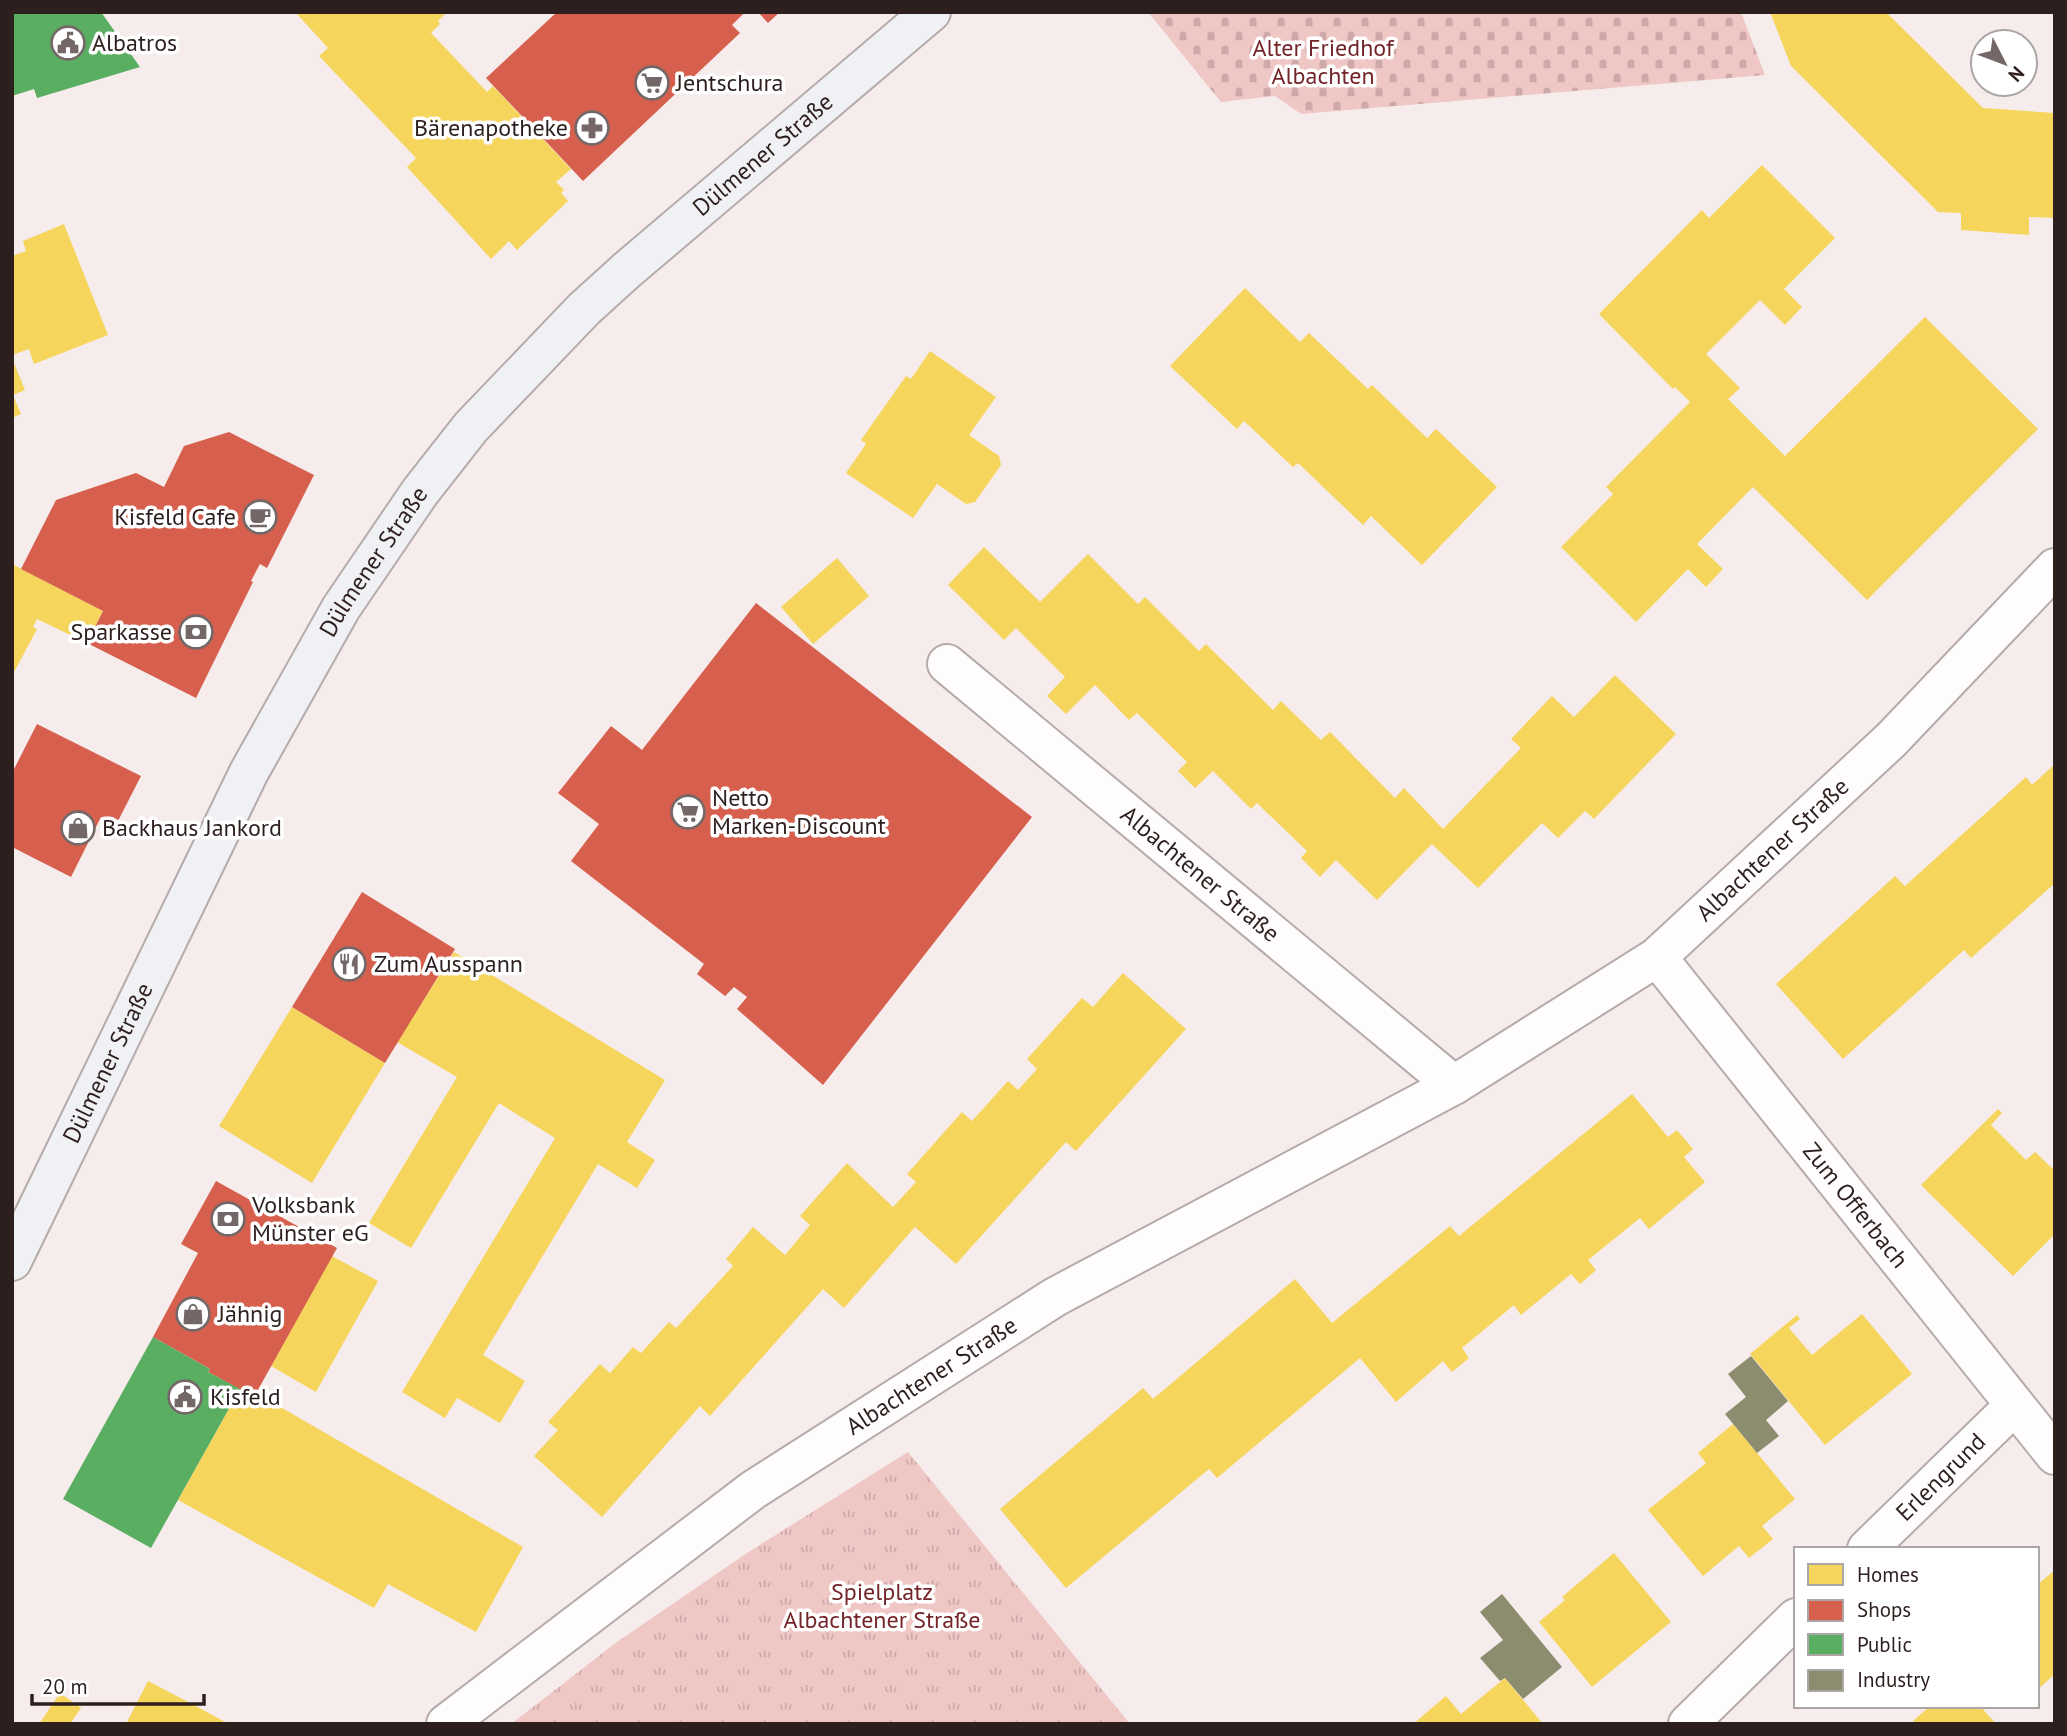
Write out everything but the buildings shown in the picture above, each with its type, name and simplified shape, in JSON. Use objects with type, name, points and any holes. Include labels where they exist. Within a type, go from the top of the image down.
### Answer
[{"type":"main road","name":"Dülmener Straße","points":[[12,1261],[249,772],[341,608],[420,492],[471,427],[584,309],[931,12]]},
{"type":"street","name":"Albachtener Straße","points":[[446,1724],[753,1490],[1044,1304],[1454,1085],[1657,957],[1891,740],[2055,568]]},
{"type":"street","name":"Albachtener Straße","points":[[947,664],[1454,1085]]},
{"type":"street","name":"Zum Offerbach","points":[[1657,957],[2055,1455]]},
{"type":"street","name":"Erlengrund","points":[[1869,1547],[2014,1406]]},
{"type":"street","points":[[1688,1724],[1794,1620]]},
{"type":"green space","name":"Alter Friedhof Albachten","points":[[1148,12],[1741,12],[1765,75],[1301,114],[1275,96],[1221,102]]},
{"type":"green space","name":"Spielplatz Albachtener Straße","points":[[908,1452],[1130,1724],[511,1724],[617,1642],[747,1553]]},
{"type":"place","name":"Albatros","points":[[68,43]]},
{"type":"place","name":"Jentschura","points":[[652,83]]},
{"type":"place","name":"Bärenapotheke","points":[[592,128]]},
{"type":"place","name":"Kisfeld Cafe","points":[[260,517]]},
{"type":"place","name":"Sparkasse","points":[[196,632]]},
{"type":"place","name":"Netto Marken-Discount","points":[[688,812]]},
{"type":"place","name":"Backhaus Jankord","points":[[78,828]]},
{"type":"place","name":"Zum Ausspann","points":[[349,964]]},
{"type":"place","name":"Volksbank Münster eG","points":[[228,1219]]},
{"type":"place","name":"Jähnig","points":[[193,1314]]},
{"type":"place","name":"Kisfeld","points":[[185,1397]]}]
